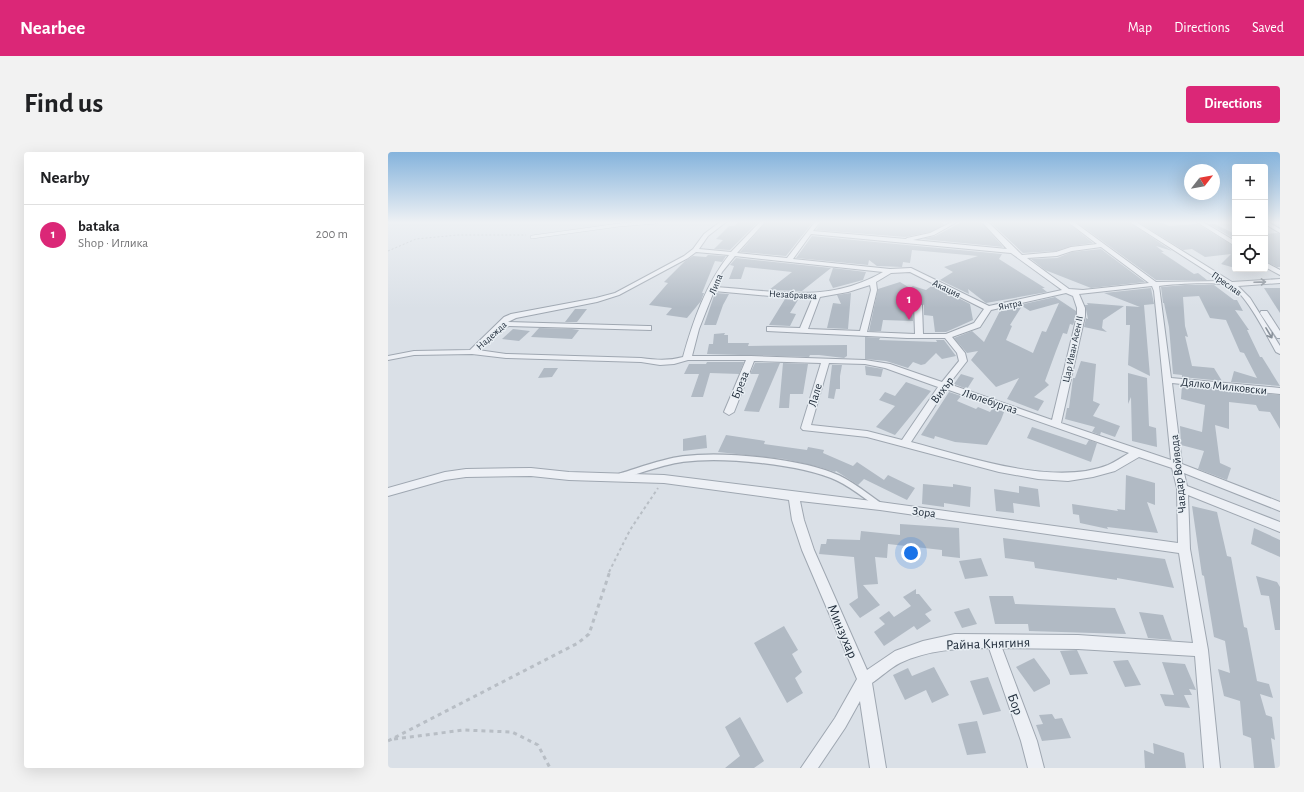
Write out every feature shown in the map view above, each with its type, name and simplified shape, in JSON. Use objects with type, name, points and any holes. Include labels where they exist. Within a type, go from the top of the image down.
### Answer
[{"type":"street","name":"Надежда","points":[[472,352],[514,316],[597,300],[618,294],[686,257],[694,251]]},
{"type":"street","points":[[702,251],[890,270]]},
{"type":"street","name":"Липа","points":[[687,358],[695,329],[719,272],[736,251]]},
{"type":"street","points":[[789,260],[796,251]]},
{"type":"street","name":"Цар Иван Асен II","points":[[1013,251],[1076,296],[1081,308],[1081,316],[1056,424]]},
{"type":"street","points":[[1021,257],[1056,254],[1066,251]]},
{"type":"street","points":[[1110,251],[1155,285]]},
{"type":"street","name":"Преслав","points":[[1181,251],[1247,289],[1280,336]]},
{"type":"street","name":"Преслав","points":[[1184,251],[1225,277]]},
{"type":"street","points":[[1268,266],[1280,274]]},
{"type":"street","name":"Акация","points":[[890,270],[906,269],[988,308]]},
{"type":"street","name":"Незабравка","points":[[713,289],[817,296],[847,291],[873,282],[890,270]]},
{"type":"street","points":[[1242,276],[1280,274]]},
{"type":"street","points":[[1211,282],[1225,277],[1235,276]]},
{"type":"street","points":[[1211,282],[1235,283],[1280,281]]},
{"type":"street","points":[[863,334],[874,290],[873,282]]},
{"type":"street","name":"Янтра","points":[[770,330],[947,336],[977,325],[988,308],[1067,291],[1083,292],[1155,285],[1211,282]]},
{"type":"street","name":"Преслав","points":[[1235,283],[1248,299],[1280,352]]},
{"type":"street","name":"Чавдар Войвода","points":[[1155,285],[1168,380],[1177,466],[1182,488],[1184,550],[1201,650],[1212,768]]},
{"type":"street","points":[[803,331],[817,296]]},
{"type":"street","points":[[918,305],[919,336]]},
{"type":"street","points":[[503,324],[648,328]]},
{"type":"street","name":"Вихър","points":[[904,444],[944,385],[963,361],[962,353],[947,336]]},
{"type":"street","points":[[388,358],[414,353],[472,352]]},
{"type":"street","name":"Надежда","points":[[472,352],[506,356],[641,360],[660,363],[674,362],[687,358]]},
{"type":"street","name":"Люлебургаз","points":[[687,358],[751,358],[825,362],[866,362],[887,366],[1177,466],[1280,507]]},
{"type":"street","name":"Бреза","points":[[730,412],[751,358]]},
{"type":"street","name":"Лале","points":[[825,362],[806,428],[867,434],[904,444]]},
{"type":"street","name":"Дялко Милковски","points":[[1168,380],[1280,391]]},
{"type":"street","points":[[904,444],[999,468],[1038,475],[1068,477],[1111,468],[1137,453]]},
{"type":"street","name":"Зора","points":[[388,492],[466,472],[531,472],[569,476],[664,479],[880,506],[1184,550]]},
{"type":"street","points":[[1182,488],[1280,527]]},
{"type":"street","name":"Минзухар","points":[[794,496],[798,520],[808,550],[864,680],[878,768]]},
{"type":"street","name":"Райна Княгиня","points":[[809,768],[840,723],[864,680],[895,658],[923,648],[955,641],[993,641],[1078,642],[1201,650]]},
{"type":"street","name":"Бор","points":[[993,641],[1029,741],[1036,768]]},
{"type":"lane","points":[[618,477],[682,460],[703,458],[754,461],[806,469],[834,477],[880,506]]},
{"type":"path","points":[[388,741],[578,643],[589,634],[609,573],[630,530],[664,479]]},
{"type":"path","points":[[392,739],[464,730],[512,732],[538,746],[550,768]]},
{"type":"building","points":[[741,251],[790,251],[786,256],[740,252]]},
{"type":"building","points":[[801,251],[912,251],[910,263],[903,262],[902,267],[877,266],[869,260],[868,265],[796,258]]},
{"type":"building","points":[[920,251],[968,251],[1002,254],[999,259],[1045,288],[1042,288],[1047,292],[986,303],[968,289],[969,294],[940,280],[953,272],[944,267],[978,256]]},
{"type":"building","points":[[1021,251],[1057,251],[1056,251],[1023,253]]},
{"type":"building","points":[[1103,251],[1145,282],[1091,288],[1045,270],[1031,259],[1057,258],[1072,252]]},
{"type":"building","points":[[1116,251],[1162,251],[1164,252],[1161,252],[1194,274],[1198,273],[1207,280],[1156,280]]},
{"type":"building","points":[[1195,251],[1232,251],[1232,267],[1221,264],[1231,254],[1205,257]]},
{"type":"building","points":[[1268,251],[1280,251],[1280,267],[1268,262]]},
{"type":"building","points":[[708,255],[726,256],[722,262],[715,261],[702,293],[704,293],[701,301],[687,318],[666,315],[672,308],[649,305],[668,283],[664,282],[685,261],[693,256],[706,257]]},
{"type":"building","points":[[736,258],[831,268],[802,291],[769,290],[792,272],[745,267],[741,279],[729,279],[734,266],[730,265]]},
{"type":"building","points":[[833,268],[866,272],[863,280],[833,288],[829,280]]},
{"type":"building","points":[[900,282],[910,288],[913,286],[926,290],[933,285],[970,304],[973,320],[946,332],[935,332],[933,316],[924,315],[924,305],[917,302],[912,305],[913,321],[883,320],[881,331],[869,331],[878,289]]},
{"type":"building","points":[[1214,285],[1234,300],[1237,300],[1243,311],[1235,310],[1249,330],[1247,330],[1260,357],[1262,357],[1280,386],[1231,382],[1234,371],[1257,378],[1244,353],[1240,352],[1226,320],[1210,318],[1199,296],[1183,297],[1185,326],[1188,337],[1185,336],[1192,366],[1214,368],[1222,381],[1182,377],[1182,375],[1173,374],[1169,327],[1161,287]]},
{"type":"building","points":[[1151,288],[1154,304],[1144,305],[1150,376],[1128,365],[1130,325],[1126,325],[1126,306],[1140,307],[1104,293]]},
{"type":"building","points":[[1264,288],[1280,288],[1280,313]]},
{"type":"building","points":[[715,293],[729,294],[723,305],[716,325],[704,325]]},
{"type":"building","points":[[851,293],[848,329],[827,328],[833,303],[841,304],[837,295]]},
{"type":"building","points":[[1055,297],[1076,311],[1073,325],[1070,324],[1067,334],[1063,333],[1045,381],[1049,385],[1034,397],[1044,401],[1038,411],[1007,399],[1019,378],[996,387],[971,360],[978,351],[967,353],[954,338],[972,331],[984,342],[1001,309]],"holes":[[[1059,303],[1046,332],[1042,331],[1033,353],[1006,340],[1012,326],[1010,325],[1022,306],[1030,311]]]},
{"type":"building","points":[[785,299],[798,300],[790,313],[796,314],[790,326],[769,325]]},
{"type":"building","points":[[1087,303],[1124,306],[1103,320],[1102,328],[1107,332],[1084,327],[1086,318],[1088,319],[1085,305],[1088,305]]},
{"type":"building","points":[[575,309],[587,309],[577,322],[565,322]]},
{"type":"building","points":[[539,328],[579,330],[572,339],[531,337]]},
{"type":"building","points":[[513,329],[530,331],[519,341],[502,339]]},
{"type":"building","points":[[725,333],[724,335],[728,335],[728,343],[749,343],[748,346],[847,345],[847,356],[844,358],[819,355],[810,355],[809,357],[707,354],[709,344],[713,344],[714,334]]},
{"type":"building","points":[[865,337],[880,338],[879,340],[937,342],[936,340],[944,340],[956,356],[942,359],[936,353],[925,364],[921,365],[913,362],[908,368],[886,361],[865,359]]},
{"type":"building","points":[[1081,361],[1096,364],[1093,401],[1100,404],[1093,416],[1120,426],[1115,437],[1101,432],[1100,435],[1092,432],[1095,427],[1065,419],[1067,408],[1069,408],[1073,378],[1075,378]]},
{"type":"building","points":[[707,362],[744,362],[739,374],[710,373],[703,397],[691,397],[699,374],[684,374],[689,364],[706,364]]},
{"type":"building","points":[[755,363],[780,363],[759,412],[744,411],[759,374],[750,374]]},
{"type":"building","points":[[783,363],[808,364],[803,394],[790,394],[789,408],[779,408]]},
{"type":"building","points":[[832,365],[842,365],[840,389],[836,389],[834,399],[828,398]]},
{"type":"building","points":[[865,366],[883,369],[881,377],[866,375]]},
{"type":"building","points":[[544,368],[558,368],[552,377],[538,378]]},
{"type":"building","points":[[1128,373],[1147,378],[1149,426],[1156,428],[1157,447],[1132,441],[1131,397],[1128,404]]},
{"type":"building","points":[[961,374],[974,378],[967,389],[954,384]]},
{"type":"building","points":[[906,382],[931,391],[895,435],[876,427],[895,406],[879,400],[885,392],[895,396]]},
{"type":"building","points":[[1182,385],[1280,395],[1280,429],[1270,412],[1259,411],[1256,405],[1229,402],[1229,429],[1215,425],[1220,463],[1231,468],[1227,480],[1198,469],[1204,451],[1181,445],[1180,426],[1202,432],[1205,405],[1181,399]]},
{"type":"building","points":[[949,392],[961,396],[957,401],[976,409],[978,407],[990,412],[993,408],[1004,412],[987,445],[955,442],[935,436],[934,439],[921,435]]},
{"type":"building","points":[[1032,427],[1086,445],[1089,440],[1097,443],[1091,462],[1027,438]]},
{"type":"building","points":[[706,435],[707,448],[683,451],[683,439]]},
{"type":"building","points":[[726,435],[765,441],[764,444],[807,450],[808,447],[824,450],[823,453],[853,466],[857,462],[884,480],[888,475],[915,488],[907,500],[864,479],[858,485],[836,471],[784,459],[718,452]]},
{"type":"building","points":[[1126,475],[1155,483],[1155,505],[1147,502],[1158,533],[1107,527],[1108,529],[1080,523],[1079,515],[1073,514],[1072,504],[1118,511],[1117,509],[1125,510]]},
{"type":"building","points":[[923,484],[953,487],[953,484],[971,487],[970,507],[944,503],[944,507],[922,504]]},
{"type":"building","points":[[1019,486],[1038,489],[1040,507],[1013,503],[1014,513],[996,511],[994,489],[1019,493]]},
{"type":"building","points":[[1192,506],[1217,512],[1227,556],[1231,557],[1244,627],[1247,628],[1257,681],[1269,684],[1273,698],[1260,694],[1266,715],[1272,717],[1275,740],[1271,738],[1275,768],[1254,768],[1251,738],[1243,735],[1240,701],[1224,696],[1218,669],[1230,673],[1225,641],[1214,637],[1204,576],[1202,575]]},
{"type":"building","points":[[900,524],[959,528],[960,558],[942,556],[942,550],[888,544],[887,558],[875,557],[878,584],[863,585],[880,605],[860,618],[849,604],[858,598],[854,557],[819,554],[821,544],[826,544],[827,539],[860,540],[861,531],[900,535]]},
{"type":"building","points":[[1254,528],[1280,540],[1280,557],[1251,544]]},
{"type":"building","points":[[1003,538],[1165,559],[1174,588],[1117,578],[1117,580],[1035,568],[1034,562],[1005,558]]},
{"type":"building","points":[[981,558],[988,576],[965,579],[959,561]]},
{"type":"building","points":[[1256,576],[1277,582],[1280,587],[1280,630],[1275,630],[1269,596],[1261,595]]},
{"type":"building","points":[[916,589],[916,594],[919,594],[932,610],[925,614],[931,621],[917,630],[914,626],[884,646],[874,632],[885,624],[879,618],[889,611],[894,617],[911,606],[903,597]]},
{"type":"building","points":[[989,596],[1013,596],[1015,604],[1115,608],[1126,634],[1029,631],[1028,624],[995,624]]},
{"type":"building","points":[[969,608],[977,624],[962,628],[954,612]]},
{"type":"building","points":[[1139,612],[1163,615],[1172,640],[1148,638]]},
{"type":"building","points":[[784,626],[798,650],[792,654],[802,672],[795,678],[803,693],[787,703],[754,643]]},
{"type":"building","points":[[1077,650],[1088,674],[1070,675],[1060,651]]},
{"type":"building","points":[[1034,658],[1050,680],[1050,684],[1034,692],[1016,667]]},
{"type":"building","points":[[1128,660],[1141,685],[1125,687],[1113,661]]},
{"type":"building","points":[[1162,662],[1185,664],[1196,690],[1189,689],[1192,695],[1184,695],[1190,708],[1165,706],[1160,694],[1174,695]]},
{"type":"building","points":[[934,667],[949,695],[932,703],[926,690],[905,700],[893,675],[908,668],[912,676]]},
{"type":"building","points":[[988,677],[1001,711],[983,715],[970,681]]},
{"type":"building","points":[[1052,714],[1055,719],[1062,718],[1071,738],[1042,741],[1036,725],[1043,724],[1039,715]]},
{"type":"building","points":[[740,717],[764,761],[754,768],[725,768],[740,756],[725,727]]},
{"type":"building","points":[[977,721],[986,753],[967,755],[958,724]]},
{"type":"building","points":[[1153,743],[1184,753],[1186,768],[1145,768],[1144,750],[1154,754]]},
{"type":"place","name":"bataka","points":[[909,320]]}]
